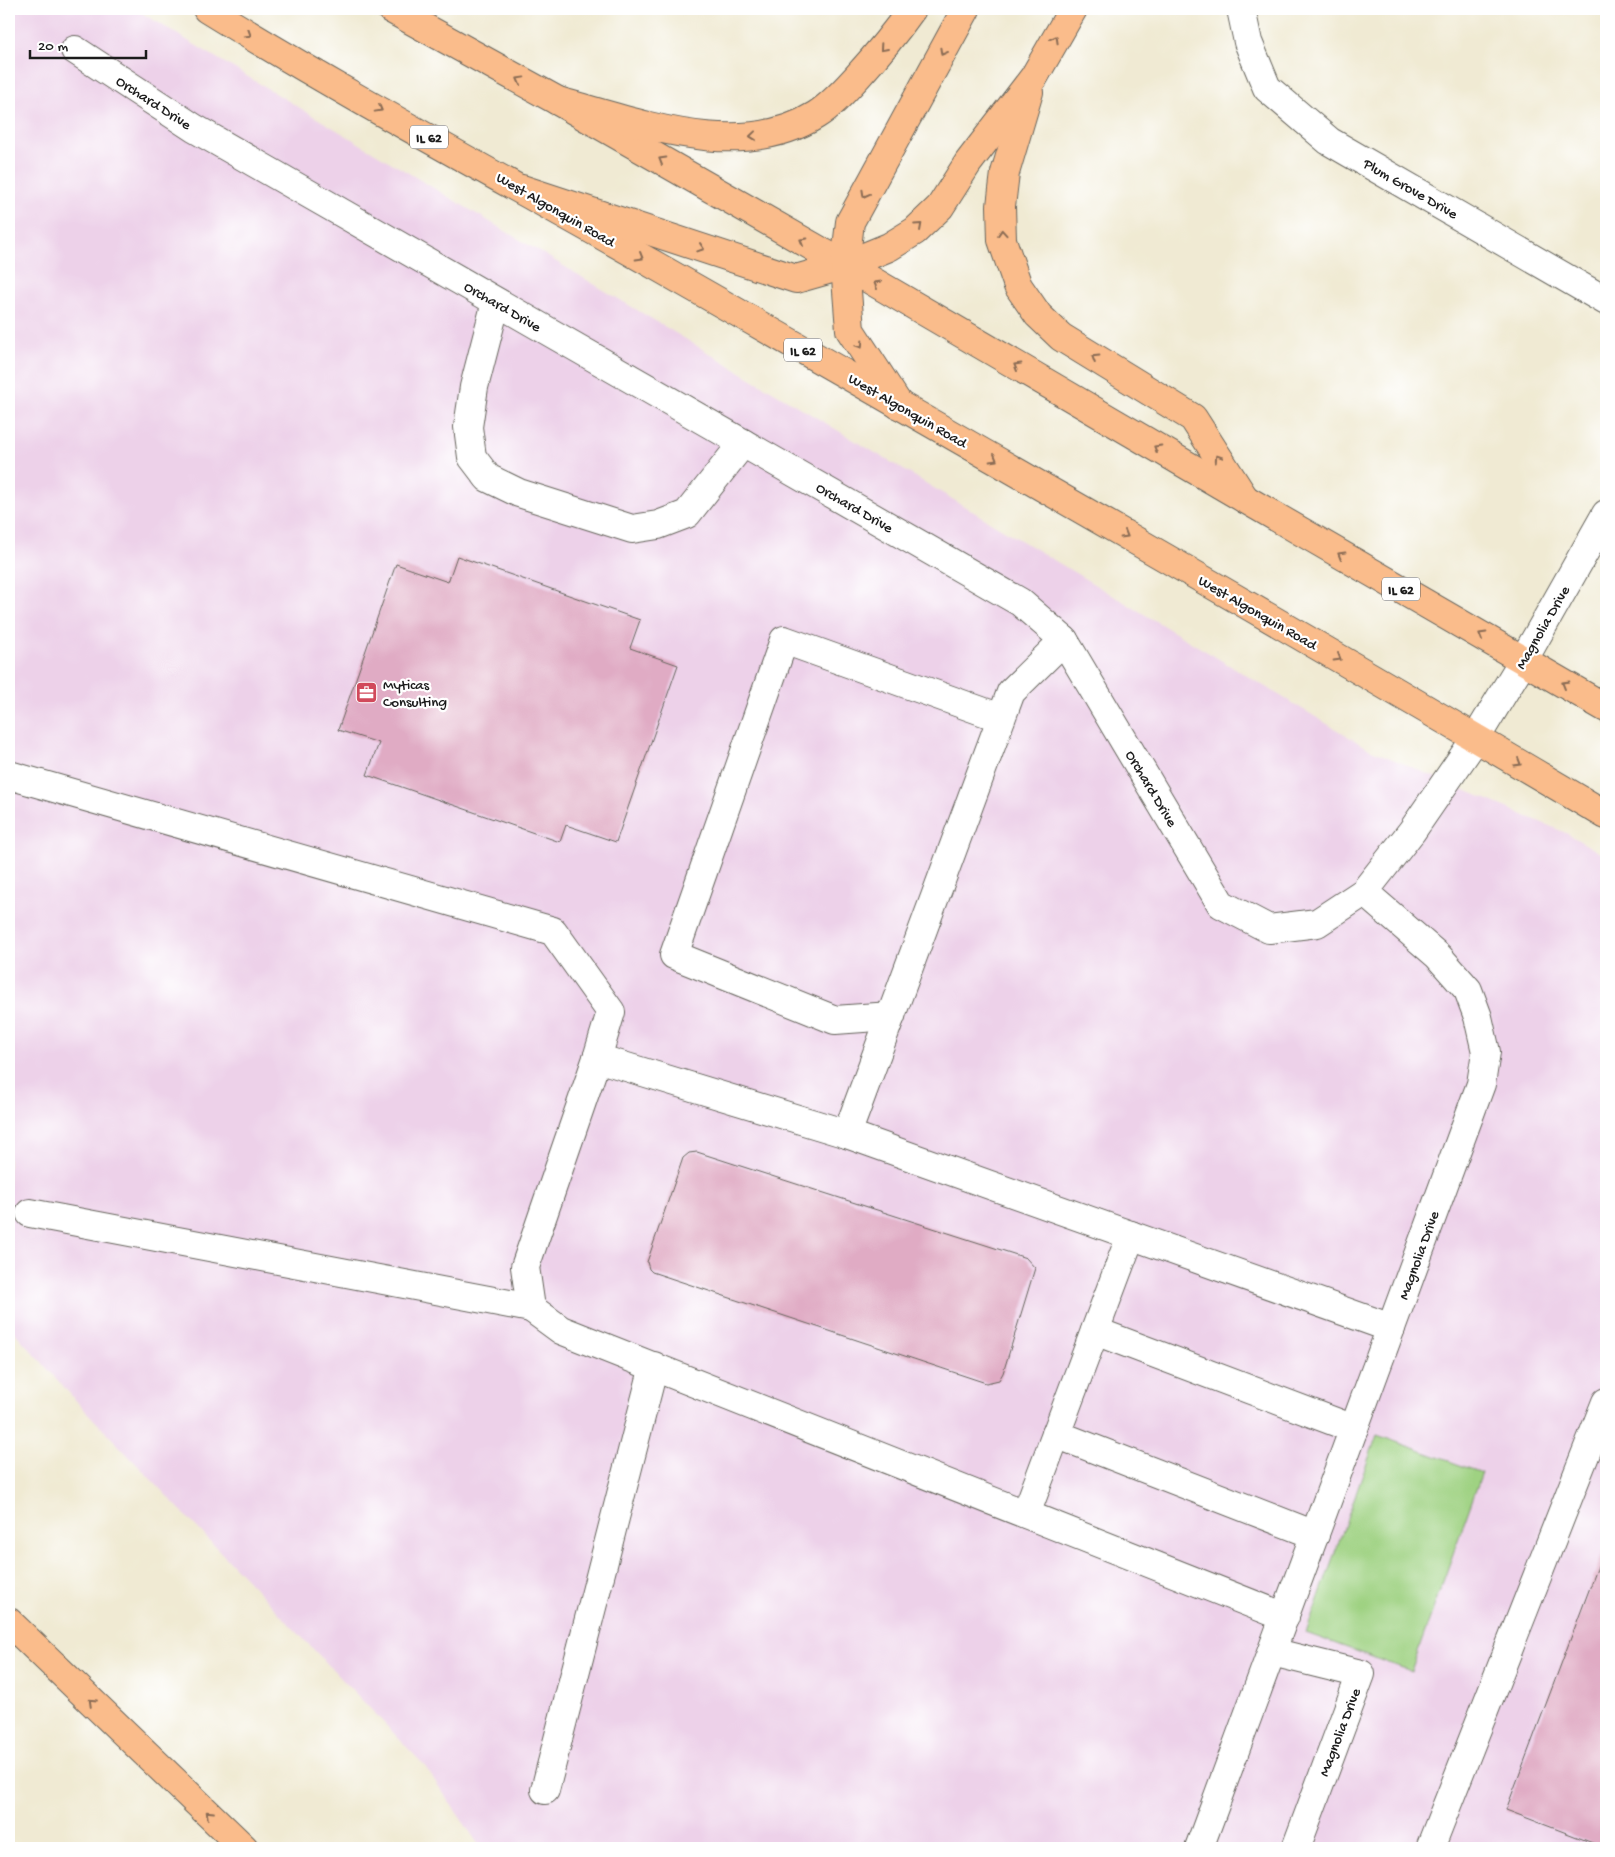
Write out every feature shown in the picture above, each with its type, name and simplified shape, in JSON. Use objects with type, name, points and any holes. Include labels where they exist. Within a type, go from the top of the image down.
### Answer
[{"type":"main road","name":"West Algonquin Road","points":[[207,9],[277,52],[522,189],[899,405],[1606,815]]},
{"type":"main road","name":"IL 62","points":[[391,9],[558,101],[845,265],[1606,708]]},
{"type":"main road","points":[[558,101],[678,132],[730,139],[764,135],[793,127],[816,115],[841,95],[888,43],[912,9]]},
{"type":"main road","points":[[899,405],[850,330],[845,265],[850,222],[966,9]]},
{"type":"main road","points":[[522,189],[796,279],[845,265],[890,247],[915,230],[940,206],[968,163],[1034,77],[1073,9]]},
{"type":"main road","points":[[1034,77],[1005,173],[1001,206],[1002,240],[1018,286],[1038,315],[1061,338],[1192,418],[1245,499]]},
{"type":"main road","points":[[9,1622],[244,1848]]},
{"type":"street","name":"Plum Grove Drive","points":[[1241,9],[1248,42],[1268,88],[1329,141],[1606,301]]},
{"type":"street","name":"Orchard Drive","points":[[74,50],[194,128],[1020,602],[1064,640],[1221,904],[1269,929],[1317,923],[1364,892],[1412,830],[1476,738]]},
{"type":"street","points":[[496,302],[474,387],[468,427],[472,457],[488,478],[519,493],[632,529],[658,525],[687,514],[743,444]]},
{"type":"street","name":"Magnolia Drive","points":[[1476,738],[1524,659],[1606,514]]},
{"type":"street","points":[[891,1016],[835,1020],[674,955],[784,640],[1001,718]]},
{"type":"street","points":[[847,1134],[1011,692],[1064,640]]},
{"type":"street","points":[[9,774],[553,931],[611,1012],[525,1267],[531,1308]]},
{"type":"street","name":"Magnolia Drive","points":[[1199,1848],[1480,1084],[1486,1052],[1478,1017],[1468,990],[1438,956],[1364,892]]},
{"type":"street","points":[[597,1058],[847,1134],[1391,1328]]},
{"type":"street","points":[[30,1213],[531,1308],[561,1330],[1285,1617]]},
{"type":"street","points":[[1026,1514],[1131,1235]]},
{"type":"street","points":[[1095,1330],[1354,1429]]},
{"type":"street","points":[[545,1790],[654,1366]]},
{"type":"street","points":[[1435,1847],[1606,1402]]},
{"type":"street","points":[[1056,1434],[1315,1535]]},
{"type":"street","name":"Magnolia Drive","points":[[1272,1652],[1361,1674],[1296,1848]]},
{"type":"shaded area","points":[[9,9],[135,9],[1369,749],[1566,833],[1606,856],[1606,1848],[481,1848],[424,1765],[80,1405],[9,1326]]},
{"type":"green space","points":[[1377,1435],[1482,1473],[1411,1671],[1306,1633]]},
{"type":"building","points":[[457,556],[640,620],[630,648],[678,665],[616,842],[566,825],[560,842],[367,775],[379,743],[338,730],[396,564],[448,582]]},
{"type":"building","points":[[697,1152],[1026,1258],[1035,1268],[1003,1373],[999,1380],[986,1383],[652,1272],[647,1262],[683,1158],[689,1153]]},
{"type":"building","points":[[1606,1545],[1606,1848],[1506,1810]]},
{"type":"place","name":"Myticas Consulting","points":[[367,693]]}]
